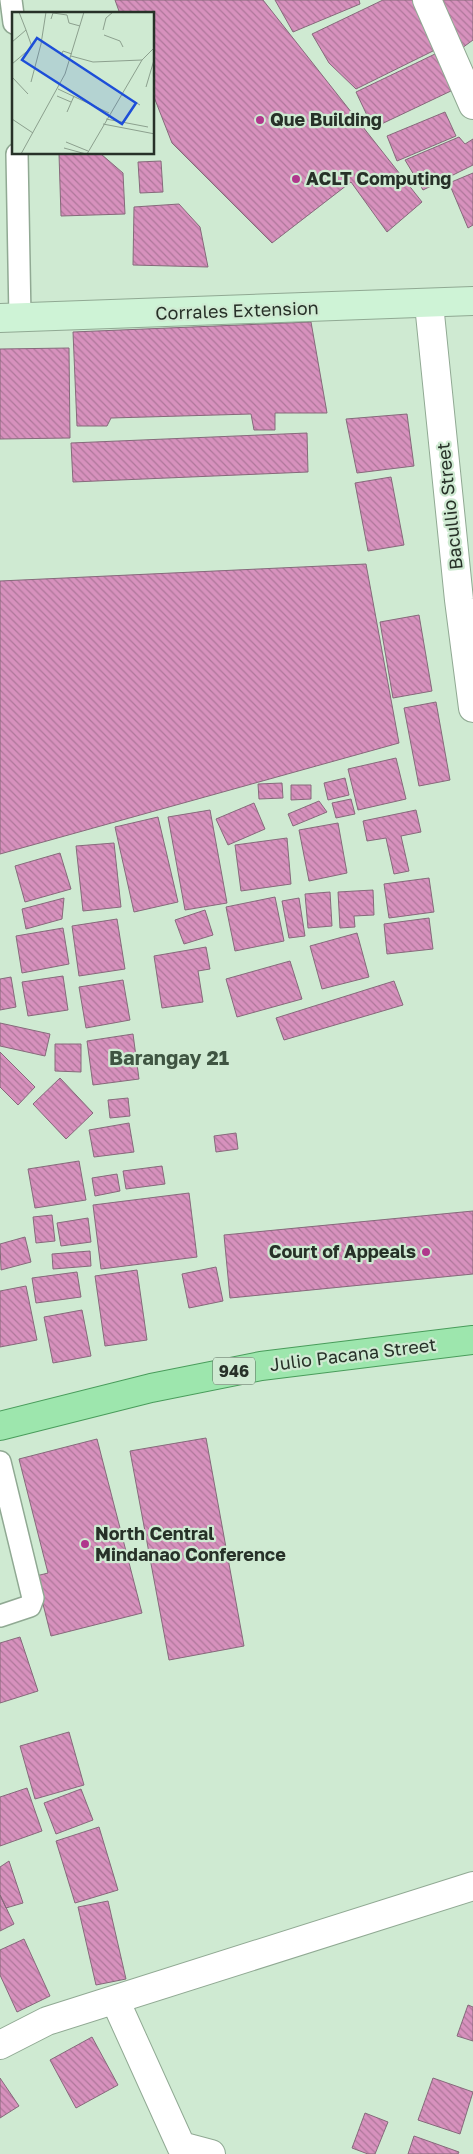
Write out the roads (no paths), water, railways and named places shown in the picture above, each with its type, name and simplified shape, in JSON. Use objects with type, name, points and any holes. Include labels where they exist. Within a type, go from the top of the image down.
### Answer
[{"type":"main road","name":"Corrales Extension","points":[[10,318],[473,301]]},
{"type":"main road","name":"Julio Pacana Street","points":[[0,1426],[151,1388],[260,1366],[473,1340]]},
{"type":"street","points":[[427,0],[473,105]]},
{"type":"street","name":"Bacullio Street","points":[[429,304],[459,600],[473,708]]},
{"type":"street","points":[[0,2045],[47,2021],[473,1886]]},
{"type":"street","points":[[115,2000],[177,2150],[211,2154]]},
{"type":"lane","points":[[10,318],[17,155]]},
{"type":"lane","points":[[0,1462],[33,1598],[30,1606],[0,1616]]},
{"type":"place","name":"Que Building","points":[[260,120]]},
{"type":"place","name":"ACLT Computing","points":[[296,179]]},
{"type":"place","name":"Court of Appeals","points":[[426,1252]]},
{"type":"place","name":"North Central Mindanao Conference","points":[[85,1544]]},
{"type":"district","name":"Barangay 21","points":[[169,1058]]}]
